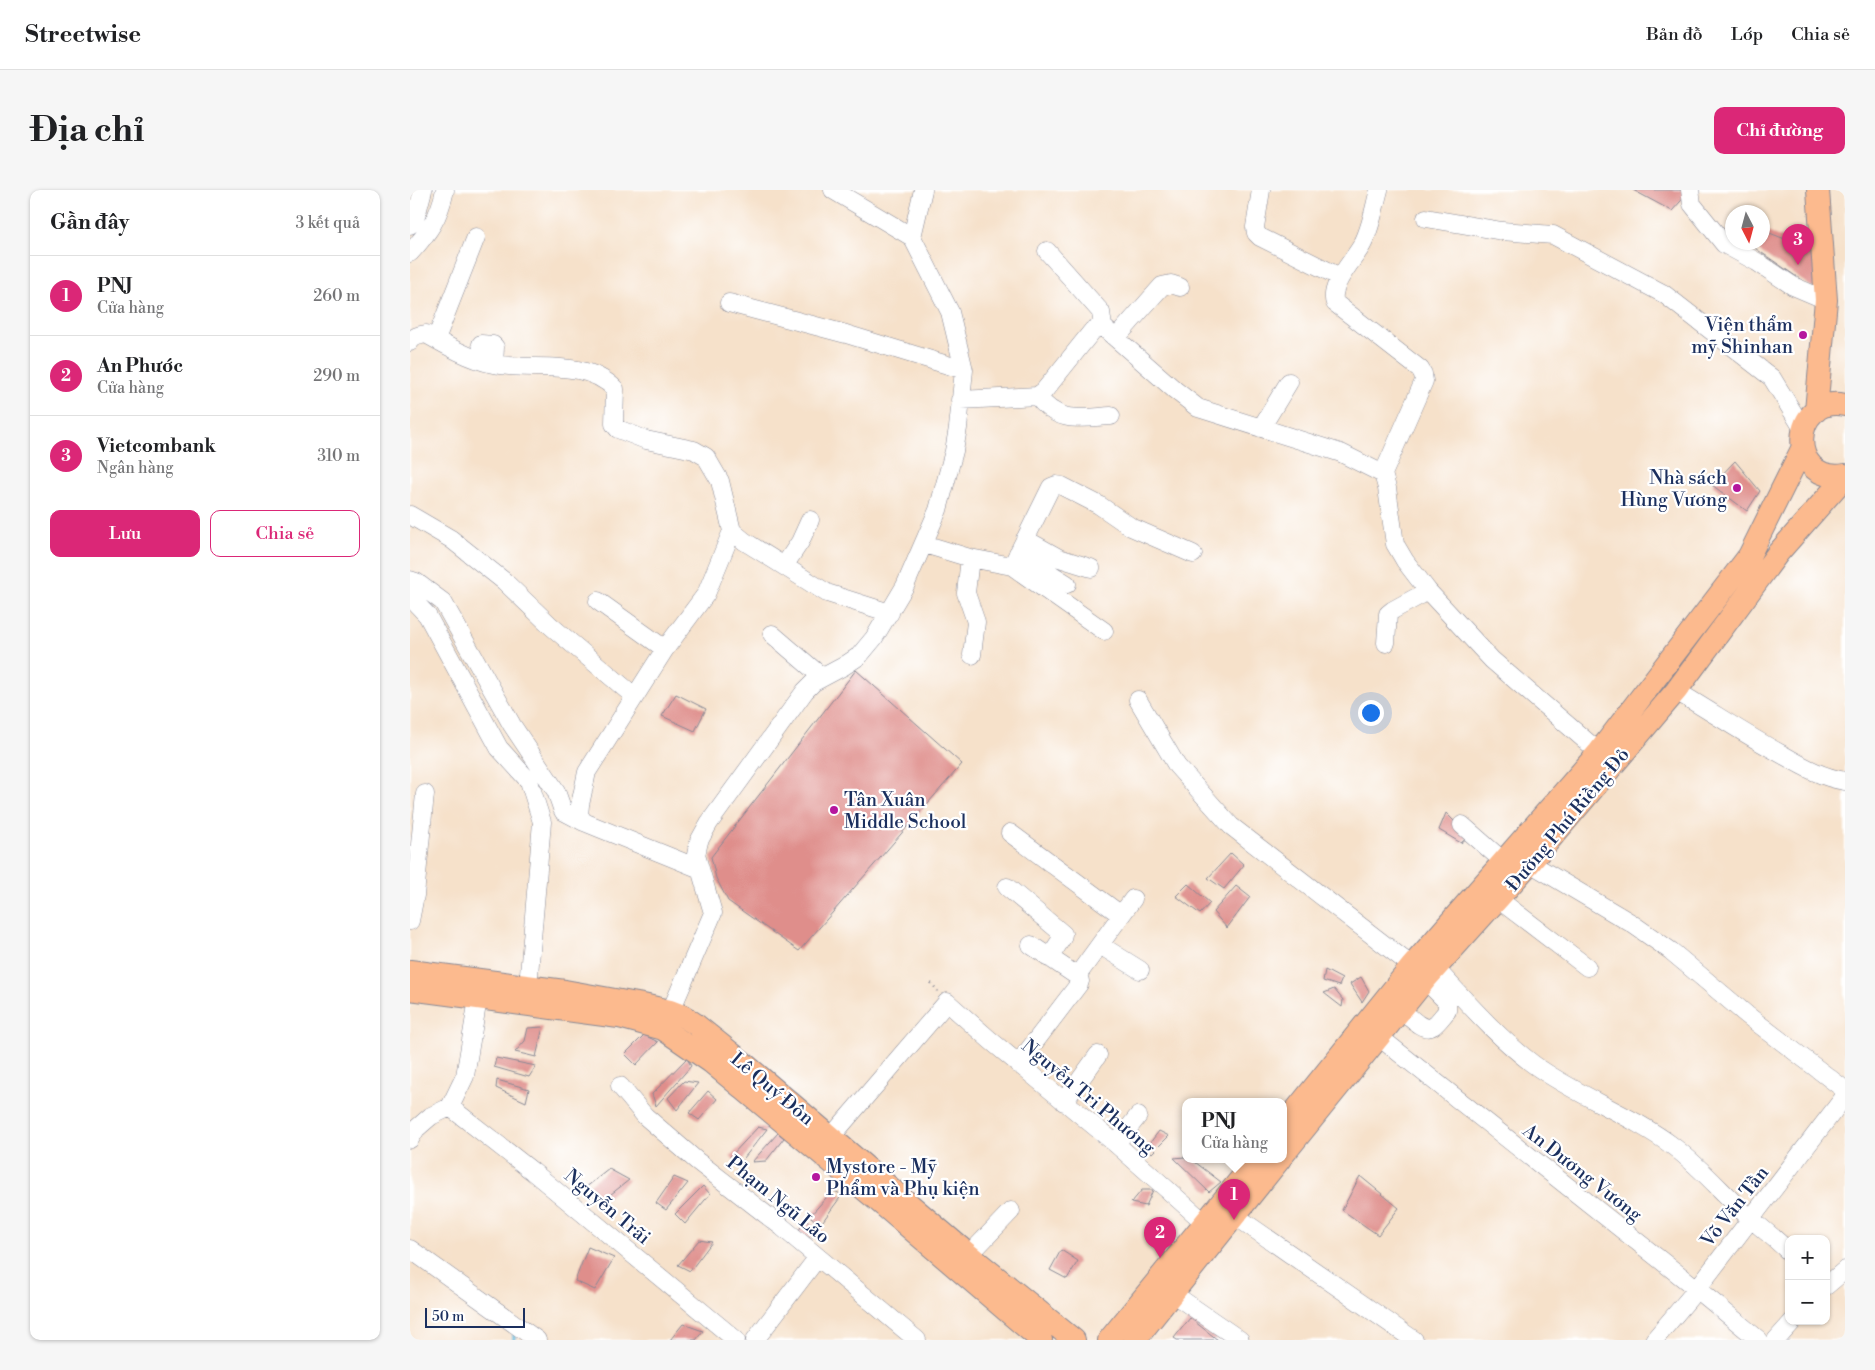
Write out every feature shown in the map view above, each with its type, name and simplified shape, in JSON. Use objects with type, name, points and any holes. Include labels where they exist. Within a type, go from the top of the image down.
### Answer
[{"type":"main road","points":[[1818,190],[1826,300],[1816,411],[1827,406],[1845,406]]},
{"type":"main road","name":"Đường Phú Riềng Đỏ","points":[[1287,1122],[1372,1032],[1424,971],[1503,861],[1599,752],[1749,556],[1802,439],[1808,419],[1816,411]]},
{"type":"main road","points":[[1802,439],[1805,458],[1819,472],[1828,475],[1845,476]]},
{"type":"main road","name":"Đường Phú Riềng Đỏ","points":[[1287,1149],[1372,1032],[1401,1010],[1424,971],[1498,899],[1530,863],[1676,691],[1778,553],[1845,476]]},
{"type":"main road","name":"Lê Quý Đôn","points":[[410,970],[480,989],[619,1018],[666,1020],[695,1024],[969,1255],[1074,1340]]},
{"type":"main road","name":"Lê Quý Đôn","points":[[410,989],[480,989],[528,986],[565,991],[666,1020],[711,1062],[876,1199],[1041,1340]]},
{"type":"main road","points":[[1109,1340],[1253,1163]]},
{"type":"main road","points":[[1138,1339],[1172,1293],[1277,1163]]},
{"type":"street","points":[[410,225],[415,220],[423,190]]},
{"type":"street","points":[[410,253],[426,236],[440,210],[445,190]]},
{"type":"street","points":[[912,237],[923,190]]},
{"type":"street","points":[[1261,190],[1255,227],[1256,233],[1260,237],[1340,277]]},
{"type":"street","points":[[1379,190],[1362,246],[1340,277],[1333,298],[1335,303],[1424,374],[1424,381],[1383,474],[1387,488],[1395,544],[1405,561],[1428,591],[1492,660],[1599,752]]},
{"type":"street","points":[[666,1020],[713,913],[696,855],[700,841],[710,823],[805,691],[822,677],[860,656],[874,638],[905,586],[924,544],[938,510],[954,451],[964,370],[950,312],[912,237],[837,191]]},
{"type":"street","points":[[1693,195],[1724,244],[1757,262],[1793,286],[1826,300]]},
{"type":"street","points":[[1426,218],[1502,231],[1553,235],[1664,294],[1772,378],[1802,439]]},
{"type":"street","points":[[436,340],[476,237]]},
{"type":"street","points":[[1047,252],[1101,312],[1110,332],[1198,408],[1340,453],[1383,474]]},
{"type":"street","points":[[960,400],[1037,396],[1044,391],[1093,330],[1110,332],[1162,286],[1171,284],[1180,287]]},
{"type":"street","points":[[728,303],[846,334],[964,370]]},
{"type":"street","points":[[410,342],[412,338],[426,334],[475,358],[494,364],[577,370],[594,374],[615,389],[614,424],[618,428],[646,440],[694,450],[706,457],[720,481],[732,531],[706,594],[665,649],[587,772],[579,815],[584,822]]},
{"type":"street","points":[[481,344],[493,345],[495,347],[494,364]]},
{"type":"street","points":[[1261,428],[1289,382]]},
{"type":"street","points":[[1037,396],[1044,406],[1058,415],[1078,419],[1111,416]]},
{"type":"street","points":[[1018,553],[1051,487],[1062,486],[1099,505],[1131,527],[1193,554]]},
{"type":"street","points":[[410,515],[451,539],[504,581],[551,626],[634,696]]},
{"type":"street","points":[[784,566],[800,542],[810,520]]},
{"type":"street","points":[[732,531],[744,541],[827,593],[890,613]]},
{"type":"street","points":[[924,544],[970,558],[1018,553],[1059,558],[1091,568]]},
{"type":"street","points":[[1018,553],[1067,584]]},
{"type":"street","points":[[1018,553],[1104,631]]},
{"type":"street","points":[[970,558],[966,593],[976,622],[972,655]]},
{"type":"street","points":[[410,580],[416,582],[443,602],[512,725],[556,791],[563,811],[584,822],[700,868]]},
{"type":"street","points":[[1386,643],[1388,614],[1428,591]]},
{"type":"street","points":[[410,597],[427,614],[499,748],[529,781],[542,822],[528,986]]},
{"type":"street","points":[[598,601],[665,649]]},
{"type":"street","points":[[440,639],[460,630]]},
{"type":"street","points":[[772,634],[822,677]]},
{"type":"street","points":[[1676,691],[1746,735],[1796,762],[1831,779],[1845,781]]},
{"type":"street","points":[[1138,700],[1177,766],[1231,826],[1424,971],[1534,1064],[1632,1120],[1674,1147],[1718,1184],[1751,1219],[1785,1249]]},
{"type":"street","points":[[410,921],[415,895],[425,794]]},
{"type":"street","points":[[1462,825],[1503,861]]},
{"type":"street","points":[[1010,833],[1121,914]]},
{"type":"street","points":[[1530,863],[1631,923],[1671,951],[1747,1015],[1845,1090]]},
{"type":"street","points":[[1008,886],[1063,934],[1049,958]]},
{"type":"street","points":[[1076,976],[1133,899]]},
{"type":"street","points":[[1498,899],[1587,967]]},
{"type":"street","points":[[1018,1064],[1079,984],[1079,979],[1076,976],[1031,945]]},
{"type":"street","points":[[1100,945],[1140,970]]},
{"type":"street","points":[[1401,1010],[1427,1028],[1432,1027],[1448,1011],[1447,1002],[1424,971]]},
{"type":"street","points":[[410,1139],[416,1129],[431,1116],[450,1107],[465,1076],[480,989]]},
{"type":"street","name":"Nguyễn Tri Phương","points":[[831,1137],[947,1002],[1018,1064],[1116,1144],[1205,1222]]},
{"type":"street","name":"An Dương Vương","points":[[1372,1032],[1697,1288],[1759,1340]]},
{"type":"street","points":[[1064,1102],[1098,1055]]},
{"type":"street","name":"Phạm Ngũ Lão","points":[[620,1086],[645,1116],[697,1161],[782,1227],[917,1340]]},
{"type":"street","name":"Võ Văn Tần","points":[[1654,1340],[1697,1288],[1845,1096]]},
{"type":"street","name":"Nguyễn Trãi","points":[[450,1107],[532,1171],[736,1340]]},
{"type":"street","points":[[1116,1144],[1138,1116]]},
{"type":"street","points":[[969,1255],[1011,1210]]},
{"type":"street","points":[[1234,1215],[1414,1340]]},
{"type":"street","points":[[410,1249],[537,1340]]},
{"type":"street","points":[[755,1340],[818,1257]]},
{"type":"street","points":[[1830,1283],[1845,1270]]},
{"type":"street","points":[[1172,1293],[1240,1340]]},
{"type":"street","points":[[1776,1340],[1789,1325]]},
{"type":"building","points":[[1633,190],[1687,190],[1688,193],[1672,211]]},
{"type":"building","points":[[1770,233],[1818,252],[1819,280],[1813,288],[1758,250],[1770,250]]},
{"type":"building","name":"Nhà sách Hùng Vương","points":[[1735,461],[1760,491],[1747,511],[1712,485]]},
{"type":"building","name":"Tân Xuân Middle School","points":[[856,670],[962,764],[799,951],[728,901],[716,878],[711,857]]},
{"type":"building","points":[[676,694],[706,709],[695,731],[662,716]]},
{"type":"building","points":[[1446,813],[1469,836],[1461,843],[1439,830]]},
{"type":"building","points":[[1231,853],[1244,865],[1224,889],[1208,878]]},
{"type":"building","points":[[1188,884],[1210,903],[1200,914],[1176,896]]},
{"type":"building","points":[[1236,886],[1250,897],[1227,928],[1213,912]]},
{"type":"building","points":[[1325,970],[1342,979],[1339,986],[1323,981]]},
{"type":"building","points":[[1361,977],[1369,991],[1362,1002],[1350,984]]},
{"type":"building","points":[[1334,989],[1343,1000],[1342,1007],[1324,993]]},
{"type":"building","points":[[543,1027],[536,1057],[515,1052],[525,1041],[528,1028]]},
{"type":"building","points":[[644,1035],[658,1042],[636,1065],[625,1054]]},
{"type":"building","points":[[496,1058],[536,1066],[529,1077],[494,1067]]},
{"type":"building","points":[[687,1058],[691,1066],[656,1106],[652,1094]]},
{"type":"building","points":[[497,1080],[529,1089],[526,1102],[496,1088]]},
{"type":"building","points":[[684,1081],[698,1083],[677,1110],[668,1098]]},
{"type":"building","points":[[708,1091],[717,1099],[699,1120],[689,1113]]},
{"type":"building","points":[[758,1127],[767,1129],[740,1163],[730,1157]]},
{"type":"building","points":[[1159,1131],[1169,1136],[1152,1153],[1146,1148]]},
{"type":"building","points":[[778,1133],[784,1138],[766,1161],[752,1162]]},
{"type":"building","points":[[1182,1157],[1182,1163],[1196,1163],[1221,1182],[1209,1192],[1174,1158]]},
{"type":"building","points":[[609,1169],[629,1180],[601,1202],[585,1188]]},
{"type":"building","points":[[1360,1176],[1399,1208],[1378,1235],[1342,1210]]},
{"type":"building","points":[[674,1177],[688,1183],[666,1210],[656,1203]]},
{"type":"building","points":[[703,1186],[710,1194],[685,1224],[675,1214]]},
{"type":"building","points":[[833,1190],[842,1195],[820,1225],[810,1216]]},
{"type":"building","points":[[1142,1190],[1153,1190],[1146,1206],[1131,1203]]},
{"type":"building","points":[[805,1220],[823,1231],[810,1238],[798,1232]]},
{"type":"building","points":[[699,1240],[712,1242],[690,1271],[678,1265]]},
{"type":"building","points":[[588,1247],[614,1258],[595,1290],[575,1281]]},
{"type":"building","points":[[1061,1250],[1078,1261],[1067,1279],[1050,1270]]},
{"type":"building","points":[[1190,1318],[1218,1340],[1177,1340],[1174,1338]]},
{"type":"building","points":[[683,1324],[703,1331],[696,1340],[670,1340]]},
{"type":"waterway","points":[[514,1335],[514,1340]]},
{"type":"place","name":"Vietcombank","points":[[1798,265]]},
{"type":"place","name":"Viện thẩm mỹ Shinhan","points":[[1803,335]]},
{"type":"place","name":"Nhà sách Hùng Vương","points":[[1737,488]]},
{"type":"place","name":"Tân Xuân Middle School","points":[[834,810]]},
{"type":"place","name":"Mystore - Mỹ Phẩm và Phụ kiện","points":[[816,1177]]},
{"type":"place","name":"PNJ","points":[[1234,1220]]},
{"type":"place","name":"An Phước","points":[[1160,1258]]}]
